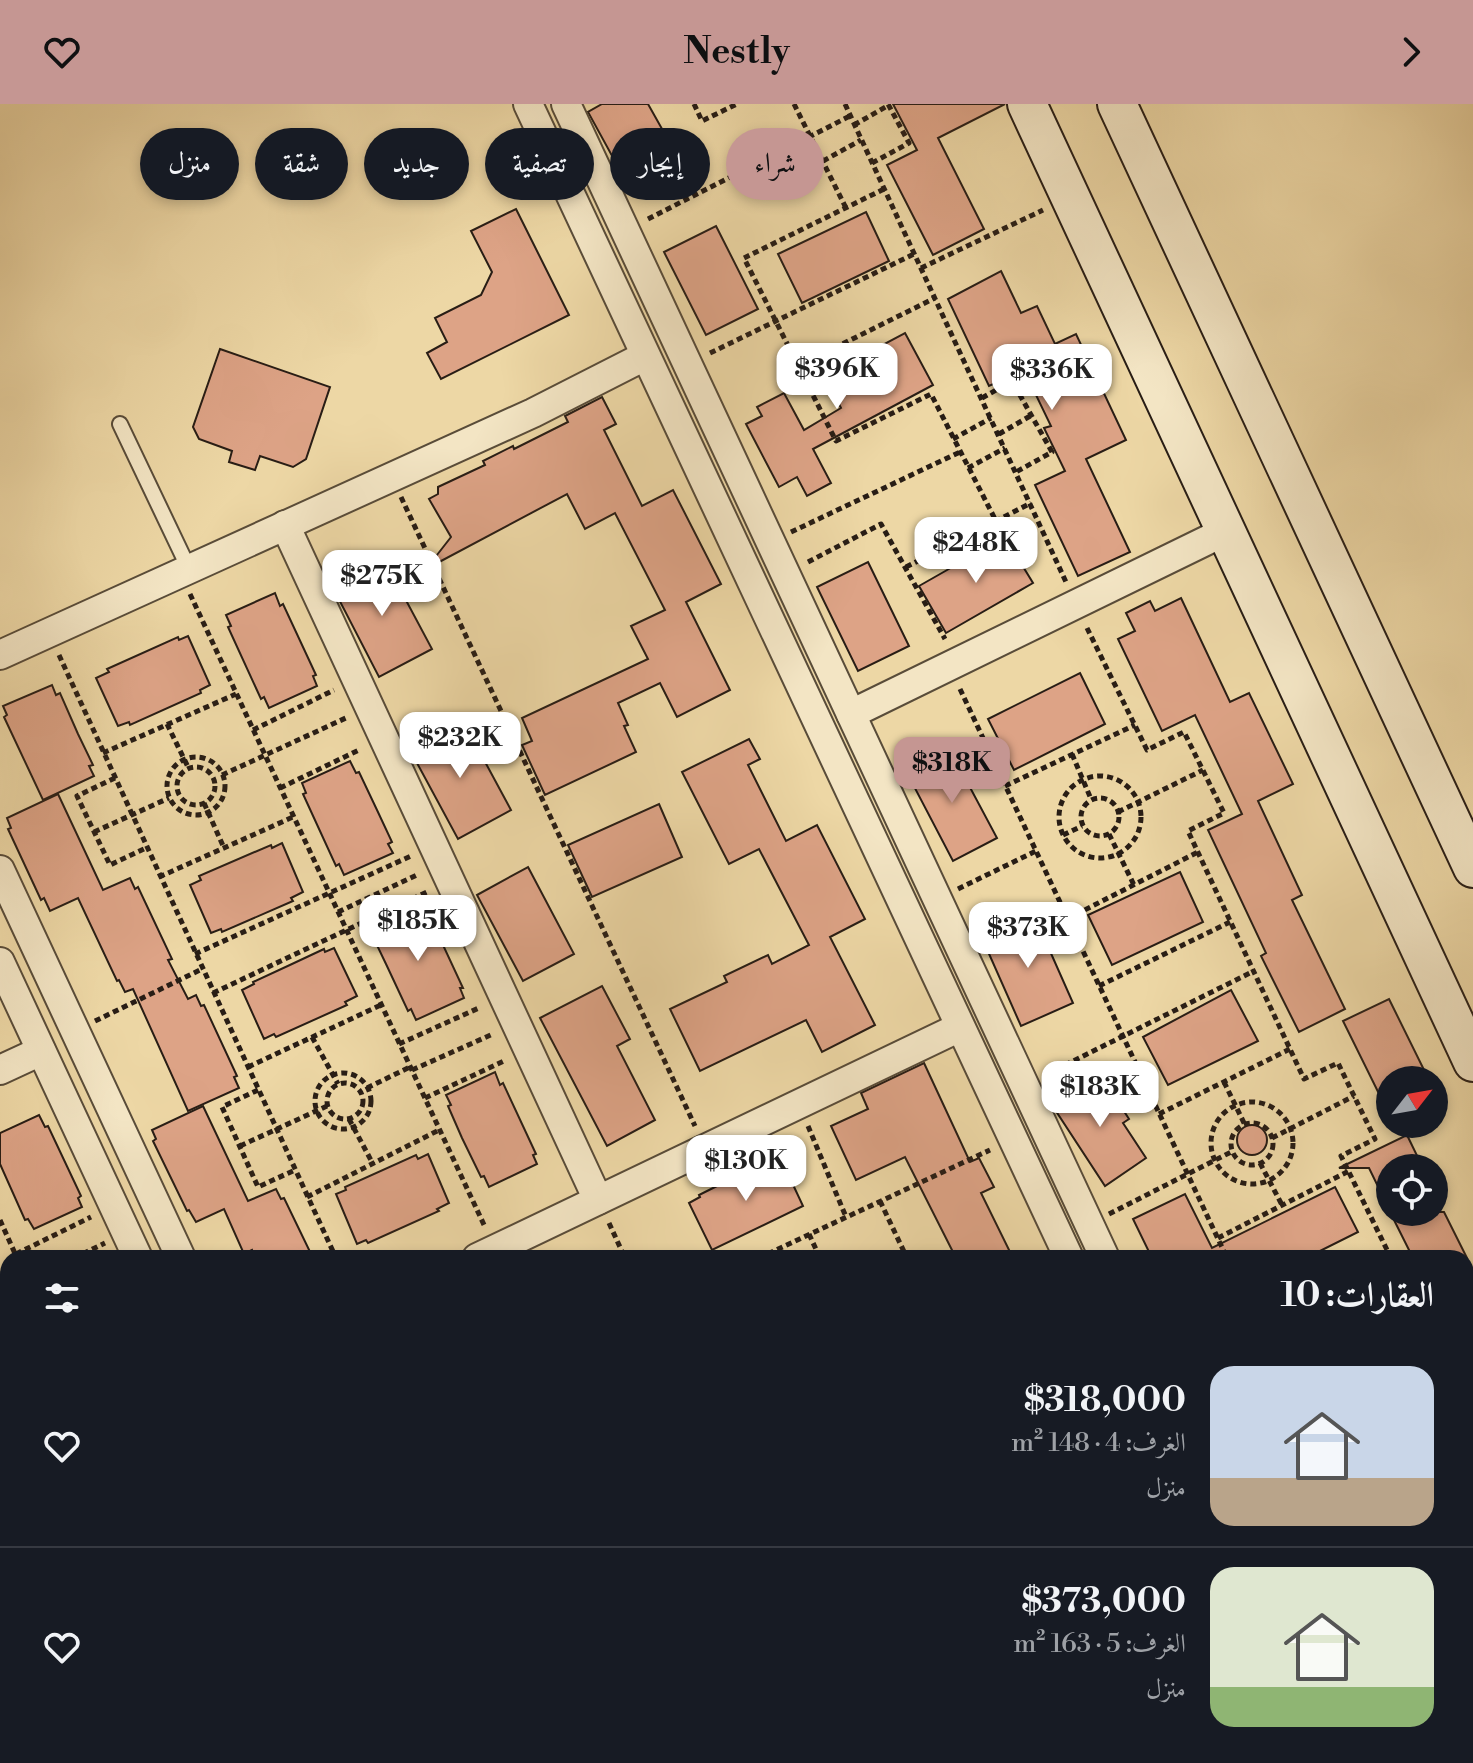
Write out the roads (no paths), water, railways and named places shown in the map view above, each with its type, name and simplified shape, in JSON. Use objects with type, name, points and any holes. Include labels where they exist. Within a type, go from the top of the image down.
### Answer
[{"type":"street","points":[[528,104],[1065,1250]]},
{"type":"street","points":[[566,104],[1101,1250]]},
{"type":"street","points":[[1027,104],[1226,531],[1462,1018],[1473,1062]]},
{"type":"street","points":[[1117,104],[1473,868]]},
{"type":"street","points":[[0,655],[533,413],[645,356]]},
{"type":"street","points":[[285,525],[598,1200]]},
{"type":"street","points":[[851,714],[1226,531]]},
{"type":"street","points":[[0,870],[177,1250]]},
{"type":"street","points":[[0,962],[134,1250]]},
{"type":"street","points":[[29,1025],[70,1020]]},
{"type":"street","points":[[494,1250],[960,1027]]},
{"type":"street","points":[[0,1070],[41,1051]]},
{"type":"lane","points":[[120,424],[185,573]]}]
